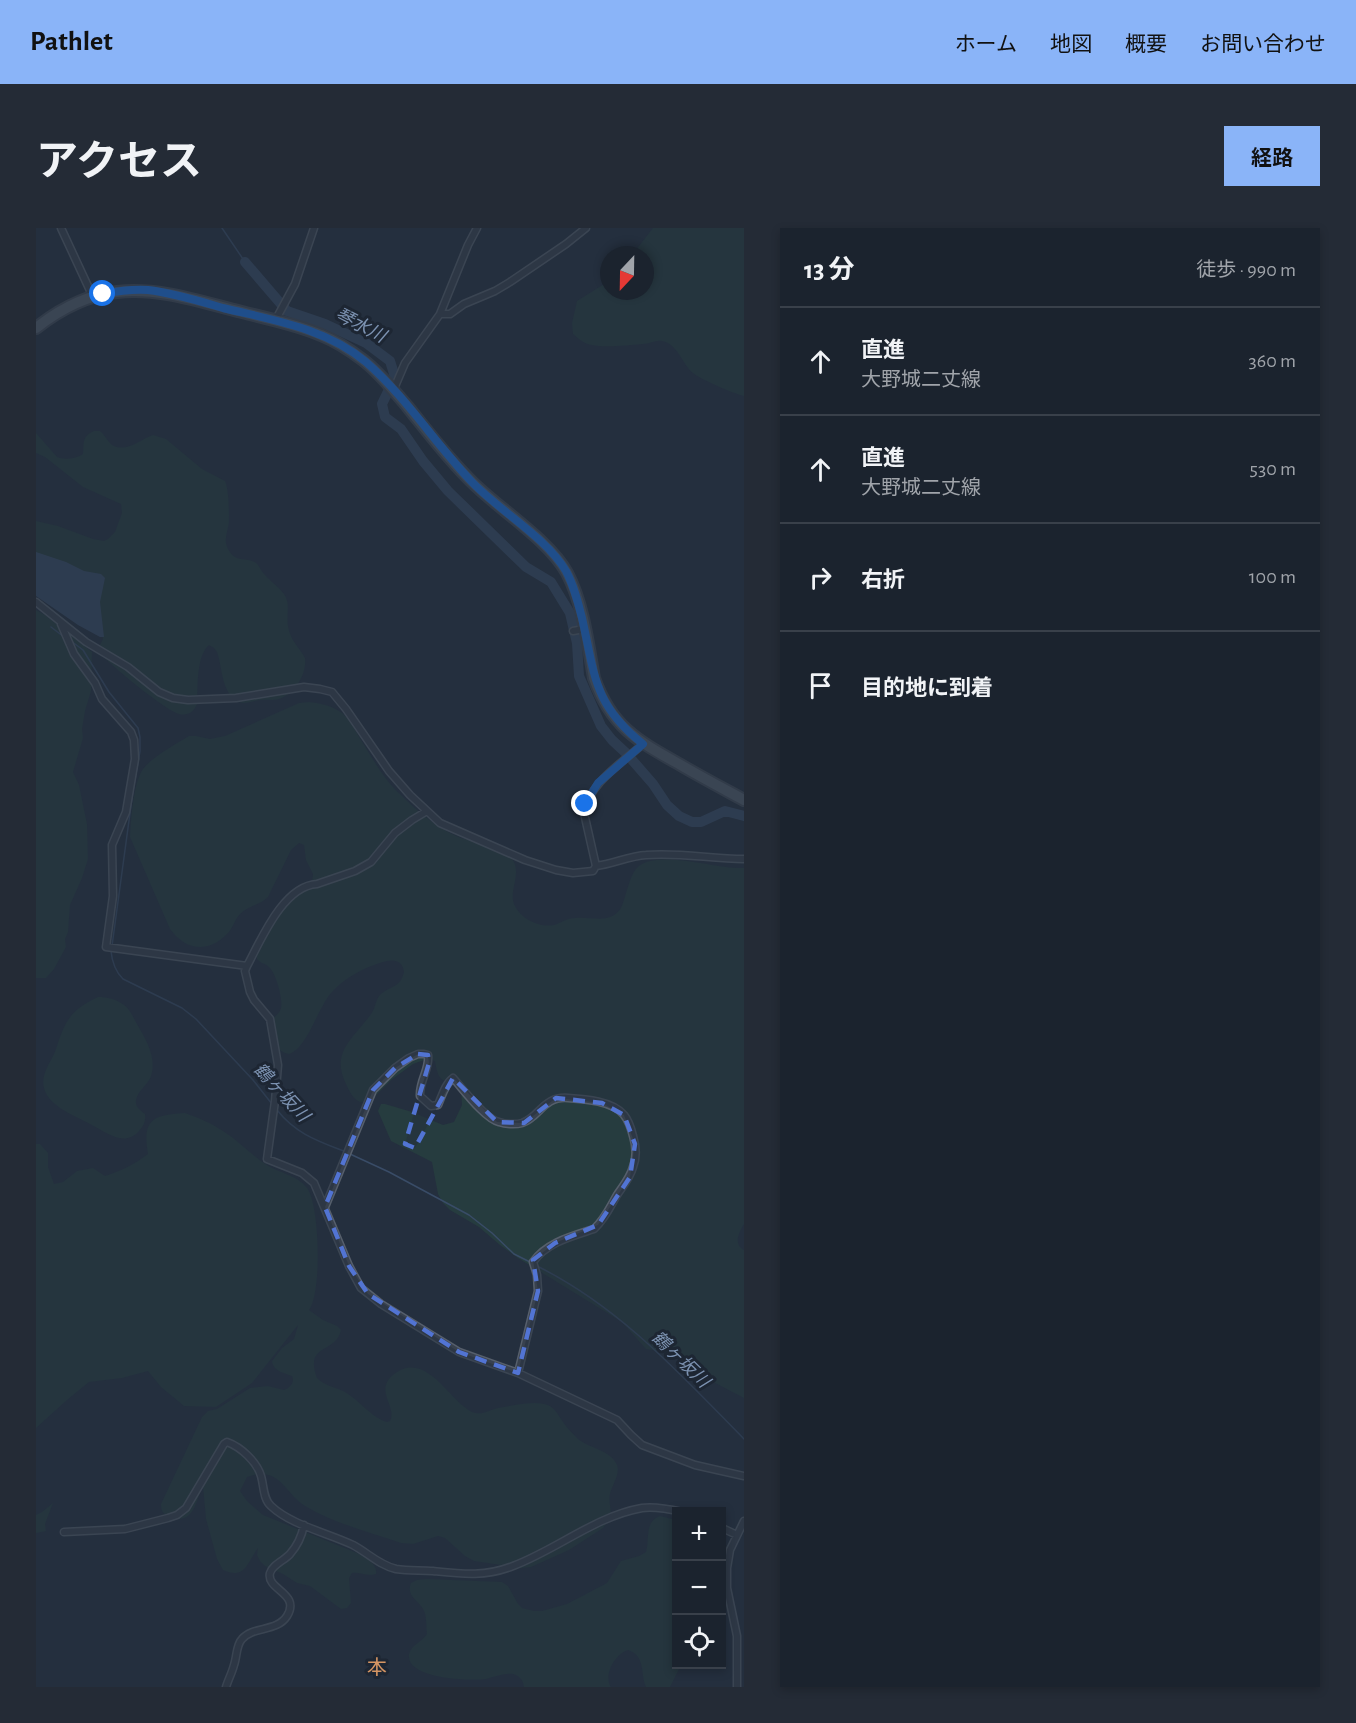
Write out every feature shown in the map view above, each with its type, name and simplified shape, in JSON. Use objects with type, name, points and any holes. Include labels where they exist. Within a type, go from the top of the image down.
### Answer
[{"type":"main road","points":[[36,328],[66,307],[93,297],[116,292],[146,290],[277,316],[337,342],[364,361],[390,387],[472,482],[528,530],[562,565],[576,594],[578,630],[594,678],[602,698],[620,724],[643,744],[744,800]]},
{"type":"street","points":[[61,228],[93,297]]},
{"type":"street","points":[[277,316],[295,284],[314,228]]},
{"type":"street","points":[[390,387],[440,314],[468,244],[477,228]]},
{"type":"street","points":[[440,314],[450,314],[464,304],[495,291],[586,228]]},
{"type":"street","points":[[36,602],[86,642],[128,668],[159,692],[173,698],[188,700],[236,698],[304,687],[332,692],[389,771],[440,823],[525,860],[573,873],[592,872],[596,866],[643,855],[685,854],[744,859]]},
{"type":"street","points":[[60,621],[74,654],[94,682],[102,699],[131,732],[134,740],[135,759],[126,812],[112,845],[113,896],[106,947],[247,966]]},
{"type":"street","points":[[596,866],[584,813],[585,804],[598,783],[643,744]]},
{"type":"street","points":[[427,811],[396,833],[371,862],[355,871],[312,884],[294,893],[274,916],[247,966],[245,971],[250,993],[270,1019],[278,1065],[267,1159],[302,1173],[314,1183],[348,1266],[361,1288],[381,1305],[459,1352],[518,1374],[617,1420],[642,1445],[695,1465],[744,1476]]},
{"type":"street","points":[[325,1207],[373,1090],[394,1068],[418,1054],[428,1055],[429,1063],[420,1096],[431,1106],[438,1105],[453,1078],[482,1110],[498,1122],[524,1123],[556,1098],[602,1103],[624,1114],[630,1124],[635,1144],[634,1166],[630,1177],[606,1215],[594,1229],[555,1243],[533,1262],[538,1291],[518,1374]]},
{"type":"street","points":[[64,1532],[124,1529],[177,1515],[186,1508],[227,1442],[238,1448],[256,1466],[266,1499],[271,1506],[288,1518],[351,1544],[386,1566],[406,1570],[471,1575],[499,1570],[514,1566],[598,1524],[636,1510],[643,1508],[672,1510]]},
{"type":"street","points":[[737,1687],[737,1636],[727,1577],[728,1559],[744,1521]]},
{"type":"street","points":[[225,1687],[243,1637],[270,1628],[286,1616],[290,1605],[288,1599],[274,1585],[270,1573],[290,1554],[300,1540],[304,1525]]},
{"type":"street","points":[[726,1530],[737,1535]]},
{"type":"highlighted area","points":[[418,1054],[428,1055],[429,1063],[405,1144],[415,1148],[453,1078],[497,1122],[524,1123],[556,1098],[602,1103],[624,1115],[635,1144],[630,1177],[598,1225],[555,1243],[533,1260],[538,1291],[518,1373],[459,1352],[368,1294],[349,1266],[325,1207],[373,1090],[395,1068]]},
{"type":"green space","points":[[653,228],[744,228],[744,396],[717,386],[693,373],[676,350],[662,341],[597,346],[584,342],[573,334],[572,323],[577,301],[600,287],[600,300],[654,300],[654,246],[639,246]]},
{"type":"green space","points":[[94,431],[100,431],[112,445],[119,447],[129,446],[153,435],[166,439],[202,469],[225,481],[229,507],[226,539],[228,549],[234,557],[257,564],[284,594],[287,602],[289,631],[305,658],[302,677],[290,693],[277,700],[238,702],[231,696],[223,680],[217,652],[209,645],[200,664],[197,704],[190,713],[179,714],[138,686],[100,653],[103,639],[101,630],[36,555],[36,521],[104,541],[115,532],[122,513],[121,504],[83,487],[45,457],[36,453],[36,433],[57,457],[66,459],[83,454],[86,438]]},
{"type":"green space","points":[[36,610],[92,652],[91,691],[85,711],[83,738],[73,772],[79,785],[87,824],[88,859],[70,905],[66,947],[54,969],[46,978],[36,978]]},
{"type":"green space","points":[[309,702],[332,707],[346,717],[389,783],[427,818],[456,836],[506,853],[515,864],[516,869],[513,895],[515,906],[526,919],[537,924],[549,926],[572,918],[600,919],[612,916],[621,908],[629,882],[636,869],[644,863],[671,860],[744,868],[744,1224],[738,1241],[744,1250],[744,1398],[700,1375],[680,1357],[671,1353],[646,1349],[622,1322],[518,1258],[479,1227],[450,1210],[443,1203],[438,1194],[432,1162],[391,1141],[378,1111],[381,1104],[385,1104],[443,1125],[454,1122],[462,1105],[461,1089],[441,1078],[435,1061],[427,1059],[413,1064],[391,1080],[370,1101],[360,1102],[353,1097],[342,1073],[342,1054],[351,1038],[373,1012],[379,996],[400,981],[404,972],[399,962],[387,961],[371,966],[340,984],[328,997],[306,1038],[295,1051],[285,1053],[274,1044],[267,1028],[281,1008],[280,993],[272,970],[257,959],[257,953],[279,912],[312,885],[313,874],[306,860],[304,845],[299,843],[291,850],[268,897],[240,914],[229,932],[220,940],[212,945],[197,947],[183,941],[170,929],[130,837],[135,792],[143,769],[158,755],[189,736],[210,739],[225,736],[299,703]]},
{"type":"green space","points":[[98,997],[115,1000],[128,1009],[152,1055],[151,1076],[136,1100],[137,1106],[145,1114],[144,1123],[139,1131],[127,1138],[115,1137],[63,1110],[51,1100],[44,1088],[45,1073],[70,1017]]},
{"type":"green space","points":[[185,1113],[218,1128],[261,1161],[298,1180],[307,1188],[315,1212],[318,1249],[316,1286],[309,1310],[341,1330],[338,1338],[322,1350],[315,1359],[314,1367],[317,1378],[349,1394],[375,1416],[387,1422],[390,1421],[392,1415],[385,1391],[386,1385],[397,1372],[408,1368],[428,1373],[472,1412],[482,1413],[527,1403],[548,1405],[578,1439],[609,1455],[618,1467],[611,1490],[610,1516],[603,1528],[569,1550],[531,1567],[521,1568],[474,1561],[445,1538],[438,1536],[413,1544],[401,1543],[339,1522],[305,1506],[274,1477],[258,1474],[247,1477],[240,1491],[247,1501],[263,1515],[357,1553],[373,1564],[376,1574],[352,1573],[349,1578],[351,1603],[347,1608],[341,1609],[310,1586],[297,1583],[265,1566],[257,1555],[258,1548],[241,1571],[230,1573],[223,1570],[217,1559],[206,1519],[203,1486],[193,1511],[184,1518],[166,1515],[162,1511],[161,1504],[202,1417],[208,1411],[217,1409],[250,1388],[268,1386],[284,1390],[288,1388],[293,1380],[292,1376],[282,1373],[272,1361],[282,1348],[294,1339],[298,1325],[252,1383],[216,1407],[184,1406],[161,1387],[148,1371],[122,1378],[89,1382],[36,1428],[36,1144],[40,1144],[48,1153],[48,1167],[54,1184],[63,1182],[77,1171],[93,1168],[105,1176],[128,1167],[148,1154],[147,1133],[152,1121],[165,1115]]},
{"type":"green space","points":[[53,1503],[45,1524],[46,1531],[36,1533],[36,1515]]},
{"type":"green space","points":[[660,1516],[672,1519],[672,1669],[679,1669],[670,1687],[646,1687],[638,1656],[628,1650],[615,1660],[609,1671],[611,1687],[524,1687],[521,1679],[513,1674],[486,1679],[454,1679],[427,1673],[417,1669],[411,1662],[410,1651],[427,1634],[426,1618],[421,1606],[411,1594],[411,1583],[427,1579],[502,1582],[508,1586],[522,1608],[542,1611],[567,1604],[607,1583],[621,1561],[646,1552],[650,1526]]},
{"type":"water","points":[[36,552],[84,571],[101,574],[105,578],[100,602],[104,637],[78,625],[36,596]]},
{"type":"waterway","name":"琴水川","points":[[222,228],[245,262]]},
{"type":"waterway","name":"琴水川","points":[[245,262],[287,311],[325,324],[366,343],[390,361],[395,377],[382,404],[385,417],[401,429],[448,491],[526,567],[551,582],[570,613],[577,643],[579,676],[601,726],[653,784],[667,805],[679,816],[692,822],[701,822],[725,811],[744,816]]},
{"type":"waterway","name":"鶴ヶ坂川","points":[[51,627],[64,637]]},
{"type":"waterway","name":"鶴ヶ坂川","points":[[71,641],[83,650],[109,692],[138,728],[140,737],[140,751],[112,946]]},
{"type":"waterway","name":"鶴ヶ坂川","points":[[111,951],[114,966],[123,979],[182,1008],[196,1019],[253,1080],[272,1104]]},
{"type":"waterway","name":"鶴ヶ坂川","points":[[277,1110],[300,1131],[346,1152]]},
{"type":"waterway","name":"鶴ヶ坂川","points":[[350,1154],[469,1215],[514,1254],[530,1262]]},
{"type":"waterway","name":"鶴ヶ坂川","points":[[537,1266],[595,1301],[622,1322],[672,1367],[744,1439]]},
{"type":"district","name":"本","points":[[377,1668]]},
{"type":"route","points":[[103,294],[131,290],[160,292],[290,325],[337,342],[377,372],[472,482],[551,552],[567,573],[576,594],[594,678],[602,698],[620,724],[643,744],[598,783],[585,804]]}]
